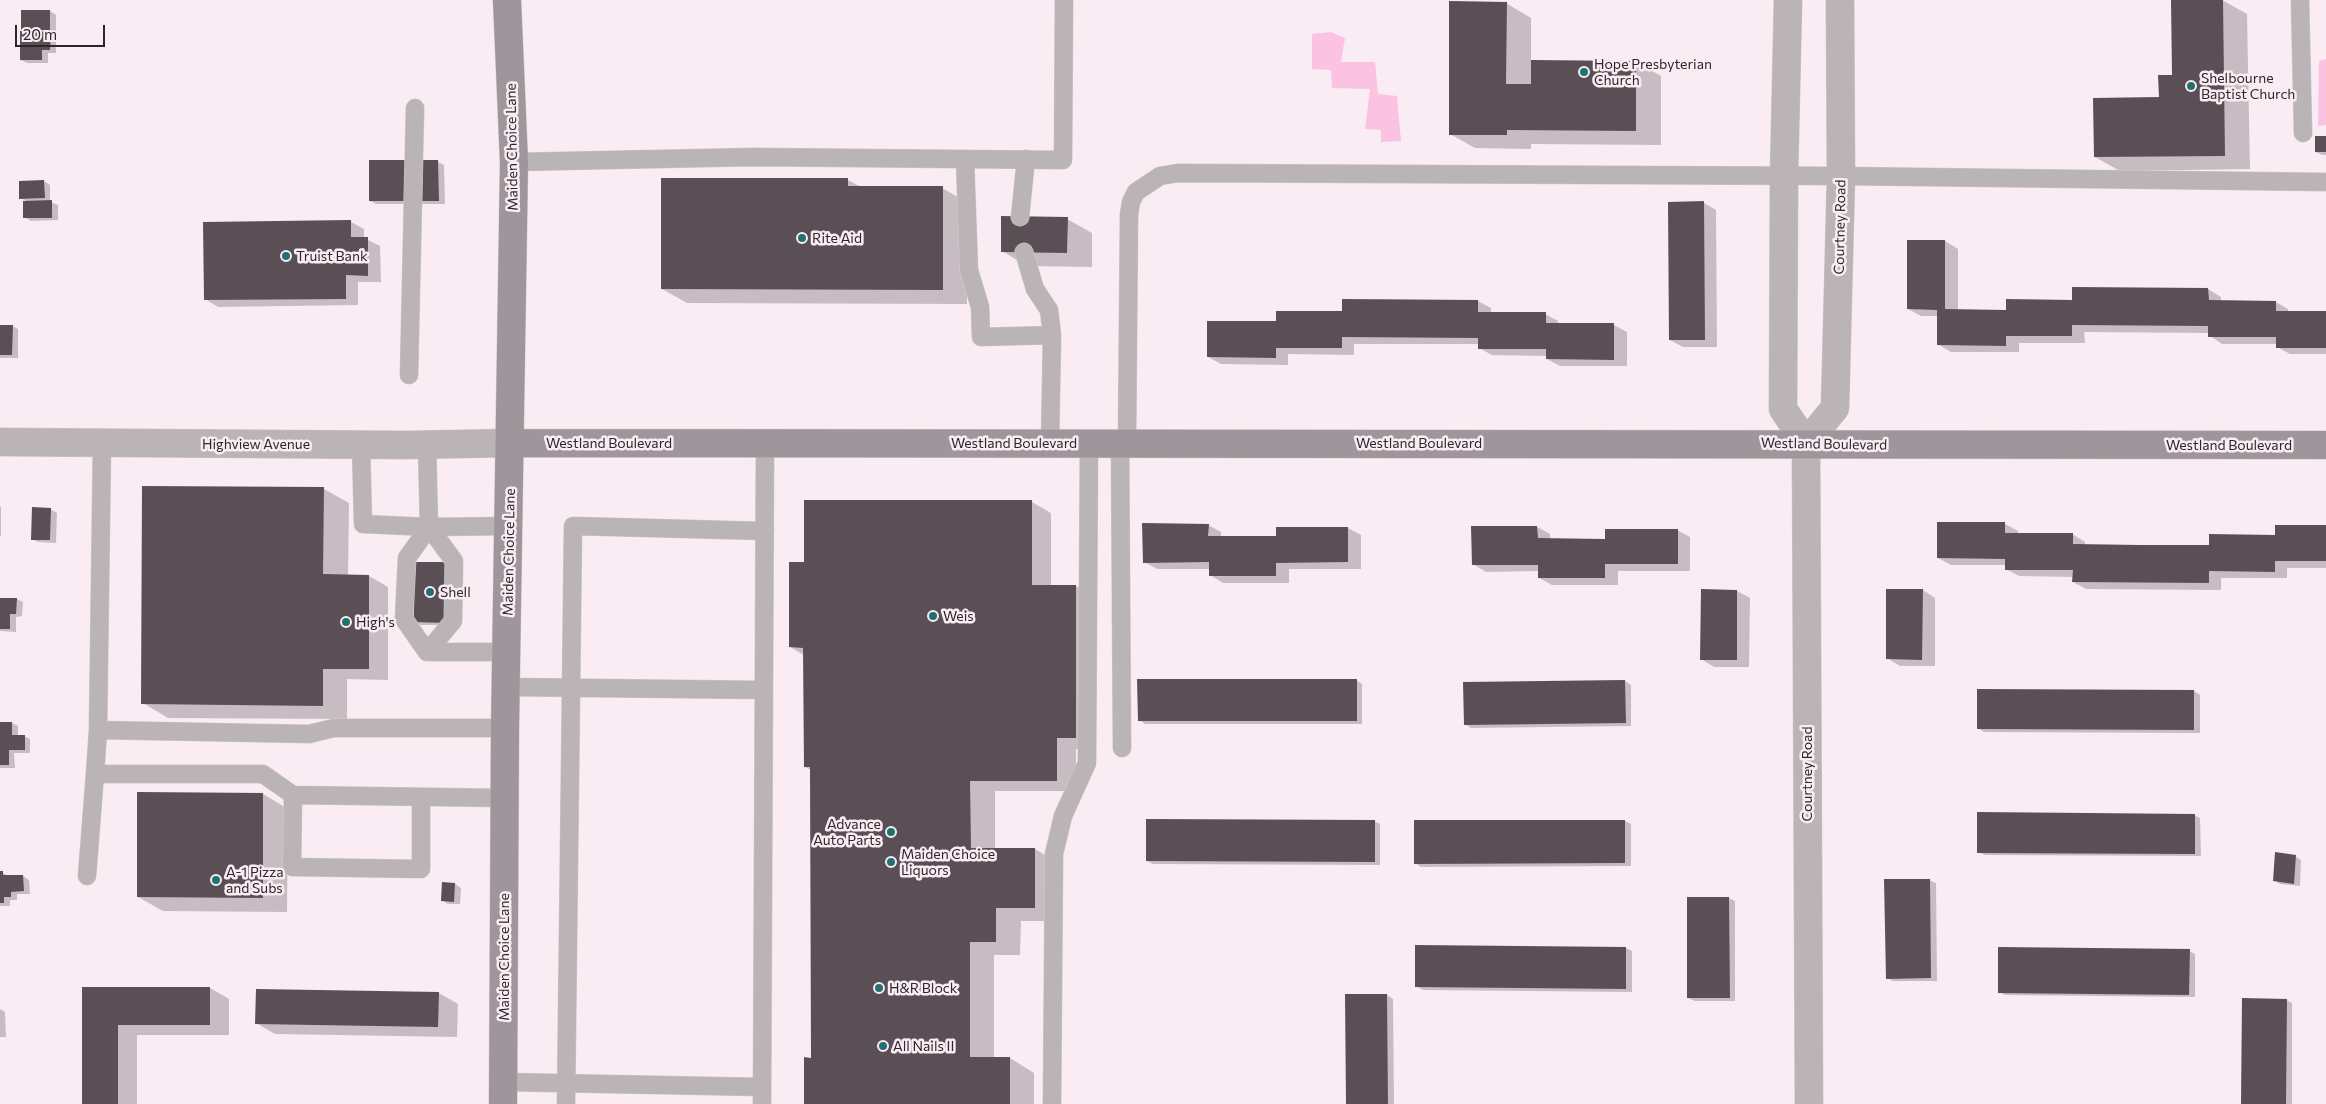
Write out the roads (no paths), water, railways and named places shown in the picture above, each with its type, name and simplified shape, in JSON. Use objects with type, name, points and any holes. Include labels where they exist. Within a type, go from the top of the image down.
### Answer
[{"type":"street","name":"Maiden Choice Lane","points":[[503,1093],[505,728],[510,526],[514,162],[506,0]]},
{"type":"street","points":[[1788,0],[1784,176],[1783,409],[1806,444]]},
{"type":"street","name":"Courtney Road","points":[[1809,1104],[1806,444],[1835,408],[1841,176],[1840,0]]},
{"type":"street","name":"Highview Avenue","points":[[0,442],[511,443]]},
{"type":"street","name":"Westland Boulevard","points":[[511,443],[2326,445]]},
{"type":"lane","points":[[514,162],[753,156],[1063,160],[1064,0]]},
{"type":"lane","points":[[2300,0],[2303,133]]},
{"type":"lane","points":[[409,376],[415,108]]},
{"type":"lane","points":[[965,159],[969,270],[980,306],[981,336],[1052,335]]},
{"type":"lane","points":[[1020,217],[1026,159]]},
{"type":"lane","points":[[1122,748],[1123,443],[1130,214],[1131,202],[1136,192],[1160,176],[1178,173],[1841,176],[2326,182]]},
{"type":"lane","points":[[1024,252],[1035,289],[1049,310],[1052,335],[1050,443]]},
{"type":"lane","points":[[86,876],[98,730],[102,443]]},
{"type":"lane","points":[[503,1093],[566,1084],[762,1095],[765,443]]},
{"type":"lane","points":[[1052,1104],[1054,854],[1063,816],[1087,763],[1089,443]]},
{"type":"lane","points":[[361,444],[363,524],[429,527],[510,526]]},
{"type":"lane","points":[[427,444],[429,527],[454,561],[452,621],[427,652]]},
{"type":"lane","points":[[566,1104],[573,526],[765,531]]},
{"type":"lane","points":[[427,652],[404,619],[408,558],[429,527]]},
{"type":"lane","points":[[427,652],[506,652]]},
{"type":"lane","points":[[507,687],[764,690]]},
{"type":"lane","points":[[98,730],[309,734],[334,728],[505,728]]},
{"type":"lane","points":[[95,774],[264,774],[293,796],[505,798]]},
{"type":"lane","points":[[293,796],[292,866],[421,870],[421,798]]},
{"type":"place","name":"Hope Presbyterian Church","points":[[1584,72]]},
{"type":"place","name":"Shelbourne Baptist Church","points":[[2191,86]]},
{"type":"place","name":"Rite Aid","points":[[802,238]]},
{"type":"place","name":"Truist Bank","points":[[286,256]]},
{"type":"place","name":"Shell","points":[[430,592]]},
{"type":"place","name":"Weis","points":[[933,616]]},
{"type":"place","name":"High's","points":[[346,622]]},
{"type":"place","name":"Advance Auto Parts","points":[[891,832]]},
{"type":"place","name":"Maiden Choice Liquors","points":[[891,862]]},
{"type":"place","name":"A-1 Pizza and Subs","points":[[216,880]]},
{"type":"place","name":"H&R Block","points":[[879,988]]},
{"type":"place","name":"All Nails II","points":[[883,1046]]}]
